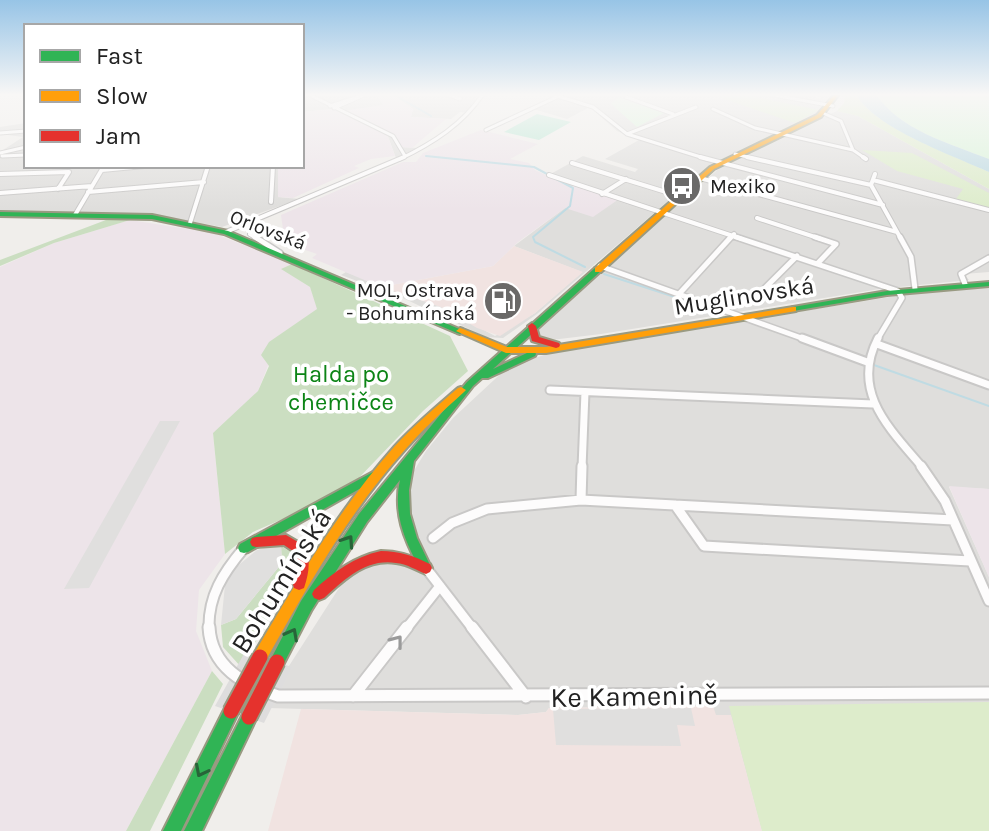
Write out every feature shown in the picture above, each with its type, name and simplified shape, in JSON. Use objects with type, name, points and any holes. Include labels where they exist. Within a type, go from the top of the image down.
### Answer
[{"type":"main road","name":"Bohumínská","points":[[193,831],[306,606],[363,518],[470,384],[717,164],[780,134]]},
{"type":"main road","name":"Orlovská","points":[[0,214],[152,217],[226,232],[506,350]]},
{"type":"main road","name":"Muglinovská","points":[[506,350],[541,351],[898,291],[989,284]]},
{"type":"main road","points":[[532,326],[535,339],[562,346]]},
{"type":"main road","points":[[470,384],[519,358],[541,351]]},
{"type":"main road","name":"Bohumínská","points":[[172,831],[260,657],[332,541],[388,465],[443,403],[470,384]]},
{"type":"main road","points":[[417,447],[404,476],[400,519],[426,568]]},
{"type":"main road","points":[[244,548],[270,530],[346,496],[388,465]]},
{"type":"main road","points":[[244,548],[271,539],[286,540],[301,550],[302,573],[287,611]]},
{"type":"main road","points":[[306,606],[345,570],[361,561],[394,555],[409,557],[426,568]]},
{"type":"street","points":[[386,133],[393,136],[405,156]]},
{"type":"street","points":[[226,232],[405,156],[445,133]]},
{"type":"street","points":[[775,133],[853,150],[866,159]]},
{"type":"street","points":[[846,133],[853,150]]},
{"type":"street","points":[[627,134],[717,164],[883,205]]},
{"type":"street","points":[[0,154],[24,148]]},
{"type":"street","points":[[0,154],[24,155]]},
{"type":"street","points":[[735,154],[873,180],[989,210]]},
{"type":"street","points":[[572,163],[679,196]]},
{"type":"street","points":[[75,215],[103,168]]},
{"type":"street","points":[[190,223],[208,168]]},
{"type":"street","points":[[271,202],[273,168]]},
{"type":"street","points":[[0,174],[69,172],[58,189]]},
{"type":"street","points":[[549,175],[898,291],[902,298],[867,362],[868,388],[873,404],[934,482],[989,601]]},
{"type":"street","points":[[700,178],[897,232]]},
{"type":"street","points":[[602,194],[626,179]]},
{"type":"street","points":[[873,180],[914,268],[915,289]]},
{"type":"street","points":[[88,192],[204,182]]},
{"type":"street","points":[[0,193],[92,186]]},
{"type":"street","points":[[264,216],[252,225],[250,234],[280,253]]},
{"type":"street","points":[[757,218],[836,244],[818,263]]},
{"type":"street","points":[[679,294],[734,234]]},
{"type":"street","points":[[752,301],[797,256]]},
{"type":"street","points":[[965,284],[961,274],[989,258]]},
{"type":"street","points":[[600,266],[867,362]]},
{"type":"street","points":[[877,344],[989,385]]},
{"type":"street","points":[[550,390],[873,404]]},
{"type":"street","points":[[581,500],[585,392]]},
{"type":"street","points":[[433,538],[452,523],[487,509],[581,500],[953,520]]},
{"type":"street","points":[[675,505],[704,546],[970,561]]},
{"type":"street","name":"Ke Kamenině","points":[[244,548],[224,567],[214,587],[209,625],[214,650],[238,683],[278,696],[989,693]]},
{"type":"street","points":[[426,568],[526,697]]},
{"type":"street","points":[[353,696],[440,586]]},
{"type":"shaded area","points":[[24,133],[24,168],[278,168],[278,197],[299,199],[222,227],[151,214],[0,212],[0,152],[23,137],[0,134]]},
{"type":"shaded area","points":[[304,133],[387,134],[395,156],[371,159],[354,166],[359,168],[293,198],[278,197],[278,168],[304,168]]},
{"type":"shaded area","points":[[384,133],[395,135],[401,147],[417,148],[396,158]]},
{"type":"shaded area","points":[[390,133],[430,133],[412,148],[401,147],[395,135]]},
{"type":"shaded area","points":[[474,133],[492,133],[538,144],[510,159],[529,163],[535,170],[571,187],[575,185],[619,199],[593,217],[565,208],[518,242],[493,266],[381,287],[312,258],[317,254],[285,243],[281,215],[403,162],[416,162],[423,153]]},
{"type":"shaded area","points":[[621,133],[780,133],[711,164],[537,314],[503,338],[486,337],[405,299],[341,275],[346,272],[441,307],[495,336],[535,313],[582,272],[514,246],[565,208],[571,187],[547,176],[583,156],[635,172],[638,169],[605,159],[639,140]]},
{"type":"shaded area","points":[[791,133],[888,133],[989,189],[989,272],[964,274],[969,280],[880,289],[601,334],[551,340],[537,336],[537,329],[724,164]]},
{"type":"shaded area","points":[[130,220],[213,233],[292,264],[282,269],[310,287],[318,309],[280,335],[258,391],[213,434],[225,554],[199,590],[196,631],[212,671],[126,831],[0,831],[0,267],[54,243]]},
{"type":"shaded area","points":[[514,246],[583,272],[535,313],[500,336],[477,328],[441,307],[381,287],[493,266]]},
{"type":"shaded area","points":[[989,287],[989,489],[949,487],[989,577],[989,831],[762,831],[731,716],[715,716],[712,706],[549,708],[546,712],[518,715],[268,708],[287,669],[348,574],[360,566],[382,561],[401,563],[422,572],[432,565],[414,535],[407,510],[412,474],[453,418],[508,367],[553,352],[908,294]]},
{"type":"shaded area","points":[[160,421],[180,421],[89,588],[64,589]]},
{"type":"shaded area","points":[[949,486],[989,489],[989,577],[988,575]]},
{"type":"shaded area","points":[[281,546],[282,563],[236,619],[221,625],[225,585],[235,568],[257,550]]},
{"type":"shaded area","points":[[713,706],[716,715],[731,715],[762,831],[268,831],[301,709],[518,715],[546,712],[549,708]]},
{"type":"shaded area","points":[[691,708],[695,726],[677,725],[681,746],[556,745],[553,709]]},
{"type":"green space","points":[[507,133],[552,133],[539,140]]},
{"type":"green space","points":[[888,133],[904,133],[989,172],[989,189]]},
{"type":"green space","points":[[926,133],[989,133],[989,159]]},
{"type":"green space","points":[[862,150],[912,153],[989,193],[989,209],[956,199],[963,189],[897,171]]},
{"type":"green space","points":[[106,220],[130,220],[54,243],[0,266],[0,260]]},
{"type":"green space","name":"Halda po chemičce","points":[[292,264],[450,336],[468,371],[423,411],[354,483],[333,497],[253,532],[225,554],[213,433],[258,391],[269,366],[261,355],[269,342],[317,309],[310,287],[281,269]]},
{"type":"green space","points":[[281,546],[294,554],[296,573],[241,667],[223,647],[221,625],[236,619],[282,563]]},
{"type":"green space","points":[[212,671],[223,684],[150,831],[126,831]]},
{"type":"green space","points":[[989,702],[989,831],[762,831],[729,706]]},
{"type":"water","points":[[904,133],[926,133],[989,159],[989,172]]},
{"type":"pier","points":[[245,652],[292,667],[264,723],[215,706]]},
{"type":"waterway","points":[[426,156],[534,167],[573,188],[570,206],[533,237],[535,242],[585,267]]},
{"type":"waterway","points":[[604,274],[718,311]]},
{"type":"waterway","points":[[874,365],[989,406]]},
{"type":"traffic: fast","points":[[0,214],[152,217],[226,232],[460,331]]},
{"type":"traffic: fast","points":[[277,662],[306,606],[363,518],[470,384],[598,270]]},
{"type":"traffic: fast","points":[[793,309],[887,293],[989,284]]},
{"type":"traffic: fast","points":[[485,376],[532,354]]},
{"type":"traffic: fast","points":[[410,463],[403,490],[404,514],[406,526],[423,563]]},
{"type":"traffic: fast","points":[[244,548],[373,476]]},
{"type":"traffic: fast","points":[[172,831],[231,711]]},
{"type":"traffic: fast","points":[[193,831],[249,717]]},
{"type":"traffic: slow","points":[[598,270],[712,168],[784,133]]},
{"type":"traffic: slow","points":[[460,331],[506,350],[546,350],[793,309]]},
{"type":"traffic: slow","points":[[260,657],[325,549],[373,480],[429,418],[461,390]]},
{"type":"traffic: jam","points":[[532,326],[535,339],[556,345]]},
{"type":"traffic: jam","points":[[256,542],[286,540],[301,550],[304,563],[299,584]]},
{"type":"traffic: jam","points":[[319,594],[344,572],[368,559],[395,557],[426,568]]},
{"type":"traffic: jam","points":[[231,711],[260,657]]},
{"type":"traffic: jam","points":[[249,717],[277,662]]},
{"type":"place","name":"Mexiko","points":[[682,186]]},
{"type":"place","name":"MOL, Ostrava - Bohumínská","points":[[503,301]]}]
